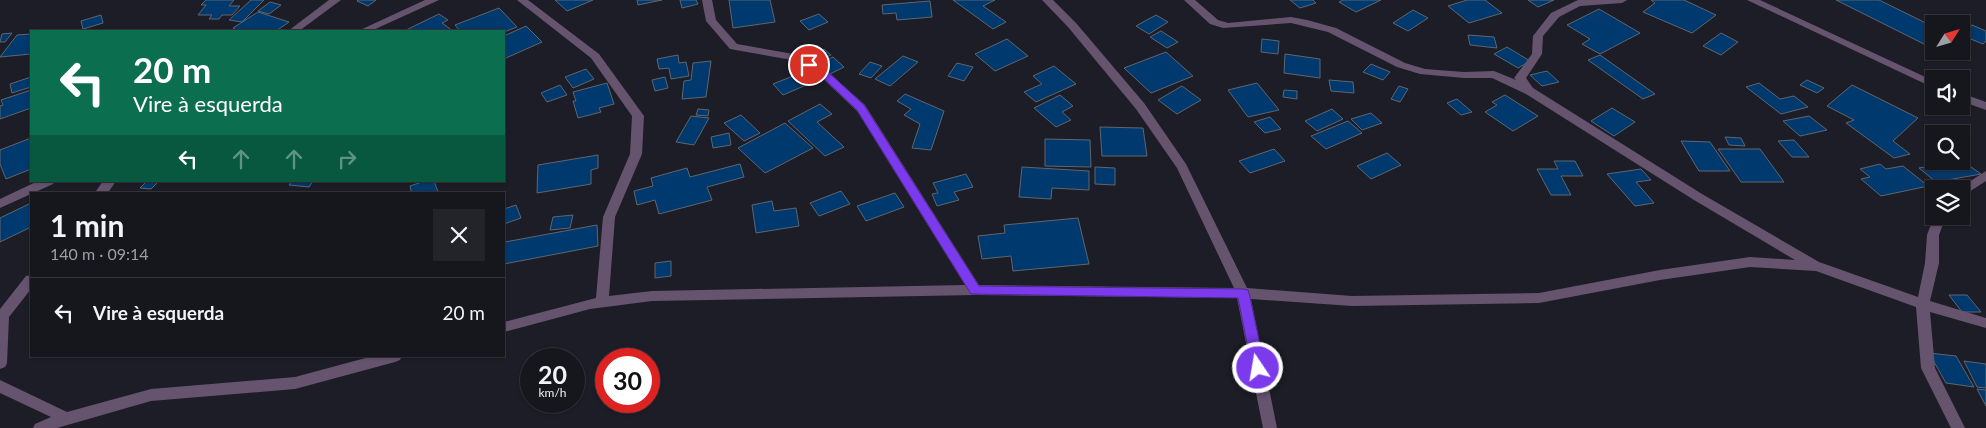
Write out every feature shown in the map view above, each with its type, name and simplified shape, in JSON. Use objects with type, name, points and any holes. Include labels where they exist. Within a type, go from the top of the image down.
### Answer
[{"type":"street","points":[[294,30],[336,0]]},
{"type":"street","points":[[365,30],[434,0]]},
{"type":"street","points":[[522,0],[595,56],[638,116],[636,154],[609,217],[602,303]]},
{"type":"street","points":[[707,0],[711,21],[734,46],[795,58],[823,73],[861,108],[975,290]]},
{"type":"street","points":[[1047,0],[1072,25],[1140,106],[1182,167],[1243,293],[1270,428]]},
{"type":"street","points":[[1189,0],[1214,22],[1227,26],[1291,20],[1332,30],[1401,65],[1424,72],[1464,75],[1494,74],[1530,91],[1698,197],[1817,266],[1923,304],[1986,323]]},
{"type":"street","points":[[1530,91],[1520,78],[1537,54],[1538,36],[1555,15],[1578,3],[1622,0]]},
{"type":"street","points":[[1752,0],[1925,81]]},
{"type":"street","points":[[1970,101],[1984,107]]},
{"type":"street","points":[[1970,187],[1986,175]]},
{"type":"street","points":[[0,204],[47,182]]},
{"type":"street","points":[[102,192],[109,182]]},
{"type":"street","points":[[1936,225],[1933,234],[1932,263],[1923,304],[1928,368],[1958,428]]},
{"type":"street","points":[[505,327],[590,304],[652,296],[975,290],[1243,293],[1352,301],[1539,298],[1750,262],[1817,266]]},
{"type":"street","points":[[0,363],[2,316],[30,281]]},
{"type":"street","points":[[40,428],[66,418],[151,395],[295,383],[391,357]]},
{"type":"street","points":[[0,386],[66,418]]},
{"type":"building","points":[[206,0],[234,0],[229,6],[240,6],[232,15],[222,15],[219,19],[209,19],[212,15],[198,15],[206,5],[201,5]]},
{"type":"building","points":[[251,0],[264,0],[242,22],[229,20]]},
{"type":"building","points":[[358,0],[376,0],[368,6]]},
{"type":"building","points":[[555,0],[593,0],[567,11]]},
{"type":"building","points":[[637,0],[662,0],[638,5]]},
{"type":"building","points":[[680,0],[696,0],[698,4],[682,8]]},
{"type":"building","points":[[729,0],[770,0],[775,22],[733,28]]},
{"type":"building","points":[[953,0],[995,0],[983,6],[1006,22],[993,29]]},
{"type":"building","points":[[1290,0],[1313,0],[1316,3],[1300,8]]},
{"type":"building","points":[[1343,0],[1381,0],[1356,12],[1339,2]]},
{"type":"building","points":[[1467,0],[1485,0],[1502,13],[1469,23],[1448,6]]},
{"type":"building","points":[[1528,0],[1554,0],[1538,7]]},
{"type":"building","points":[[1651,0],[1684,0],[1716,15],[1692,33],[1643,12],[1655,3]]},
{"type":"building","points":[[1836,0],[1879,0],[1925,23],[1925,44]]},
{"type":"building","points":[[930,1],[932,17],[897,20],[896,13],[883,14],[882,5]]},
{"type":"building","points":[[270,2],[281,5],[269,14],[258,11]]},
{"type":"building","points":[[499,8],[517,27],[505,32],[505,30],[459,30],[455,25]]},
{"type":"building","points":[[1599,9],[1640,33],[1600,54],[1582,44],[1590,39],[1567,25]]},
{"type":"building","points":[[1413,10],[1428,18],[1408,31],[1393,23]]},
{"type":"building","points":[[258,12],[289,22],[277,30],[234,30],[235,29],[233,28]]},
{"type":"building","points":[[439,14],[448,20],[442,23],[452,30],[406,30]]},
{"type":"building","points":[[819,14],[828,22],[809,30],[800,21]]},
{"type":"building","points":[[101,15],[103,23],[83,29],[81,21]]},
{"type":"building","points":[[1156,15],[1168,22],[1149,34],[1136,26]]},
{"type":"building","points":[[1972,25],[1986,31],[1986,41],[1983,44],[1970,39],[1970,27]]},
{"type":"building","points":[[526,26],[542,42],[506,58],[505,36]]},
{"type":"building","points":[[1161,31],[1178,42],[1167,48],[1150,37]]},
{"type":"building","points":[[12,33],[5,42],[0,42],[2,34]]},
{"type":"building","points":[[1721,33],[1738,42],[1721,55],[1703,46]]},
{"type":"building","points":[[30,34],[30,54],[0,57],[17,35]]},
{"type":"building","points":[[1468,35],[1494,37],[1497,48],[1470,45]]},
{"type":"building","points":[[1007,39],[1028,56],[995,71],[975,54]]},
{"type":"building","points":[[1262,39],[1279,41],[1278,54],[1261,52]]},
{"type":"building","points":[[1507,47],[1530,61],[1518,68],[1494,54]]},
{"type":"building","points":[[824,49],[831,55],[815,62],[808,56]]},
{"type":"building","points":[[1166,52],[1193,76],[1151,93],[1124,68]]},
{"type":"building","points":[[1285,54],[1320,59],[1320,78],[1284,73]]},
{"type":"building","points":[[678,55],[679,63],[686,62],[689,76],[671,79],[669,68],[659,69],[657,59]]},
{"type":"building","points":[[1600,55],[1655,94],[1643,99],[1588,60]]},
{"type":"building","points":[[903,56],[918,62],[890,86],[875,79]]},
{"type":"building","points":[[833,57],[844,67],[830,74],[818,64]]},
{"type":"building","points":[[711,61],[706,97],[682,99],[684,81],[691,80],[693,63]]},
{"type":"building","points":[[870,62],[882,66],[871,78],[859,74]]},
{"type":"building","points":[[957,63],[973,67],[964,81],[948,76]]},
{"type":"building","points":[[1371,64],[1390,72],[1383,80],[1363,72]]},
{"type":"building","points":[[1054,66],[1076,84],[1036,102],[1024,92],[1042,84],[1033,76]]},
{"type":"building","points":[[586,69],[594,79],[573,88],[565,77]]},
{"type":"building","points":[[1547,71],[1559,82],[1542,86],[1530,75]]},
{"type":"building","points":[[803,72],[813,82],[783,95],[773,84]]},
{"type":"building","points":[[30,77],[30,87],[12,93],[10,84]]},
{"type":"building","points":[[665,77],[668,88],[655,91],[652,80]]},
{"type":"building","points":[[1329,80],[1353,82],[1354,93],[1331,91]]},
{"type":"building","points":[[1807,80],[1824,88],[1817,93],[1800,85]]},
{"type":"building","points":[[607,83],[614,104],[599,108],[601,112],[578,118],[573,101],[576,101],[573,92]]},
{"type":"building","points":[[1257,83],[1279,110],[1248,117],[1228,90]]},
{"type":"building","points":[[1759,83],[1780,99],[1794,96],[1808,107],[1781,114],[1746,87]]},
{"type":"building","points":[[560,85],[567,95],[547,102],[541,93]]},
{"type":"building","points":[[1852,85],[1918,118],[1893,141],[1910,154],[1894,158],[1846,123],[1854,120],[1827,106]]},
{"type":"building","points":[[1182,86],[1201,100],[1177,114],[1158,100]]},
{"type":"building","points":[[1399,86],[1408,89],[1400,102],[1391,99]]},
{"type":"building","points":[[30,90],[30,108],[0,119],[0,106],[3,105],[1,100]]},
{"type":"building","points":[[1284,90],[1297,91],[1297,99],[1283,97]]},
{"type":"building","points":[[905,94],[944,111],[931,150],[912,148],[920,124],[904,115],[911,109],[897,101]]},
{"type":"building","points":[[1060,95],[1073,106],[1062,112],[1071,120],[1056,127],[1034,108]]},
{"type":"building","points":[[1505,95],[1538,116],[1513,131],[1485,112],[1497,105],[1492,102]]},
{"type":"building","points":[[1457,99],[1472,112],[1461,115],[1447,103]]},
{"type":"building","points":[[820,104],[832,114],[817,122],[844,147],[825,156],[788,121]]},
{"type":"building","points":[[1612,108],[1635,122],[1614,136],[1591,121]]},
{"type":"building","points":[[698,109],[709,110],[708,116],[696,115]]},
{"type":"building","points":[[1332,109],[1343,119],[1317,131],[1305,121]]},
{"type":"building","points":[[1371,113],[1382,123],[1362,130],[1351,119]]},
{"type":"building","points":[[741,115],[760,133],[744,141],[724,123]]},
{"type":"building","points":[[691,116],[709,118],[694,145],[676,142]]},
{"type":"building","points":[[1809,116],[1827,130],[1800,136],[1783,121]]},
{"type":"building","points":[[1270,117],[1281,129],[1265,133],[1254,122]]},
{"type":"building","points":[[1348,121],[1362,133],[1326,149],[1311,136]]},
{"type":"building","points":[[785,123],[813,148],[765,173],[738,148]]},
{"type":"building","points":[[1100,127],[1143,128],[1147,156],[1102,156]]},
{"type":"building","points":[[729,133],[731,145],[713,148],[711,137]]},
{"type":"building","points":[[1725,137],[1741,138],[1745,146],[1729,145]]},
{"type":"building","points":[[30,138],[30,169],[6,179],[0,164],[0,150]]},
{"type":"building","points":[[1045,139],[1090,140],[1091,167],[1045,166]]},
{"type":"building","points":[[1794,140],[1809,157],[1792,157],[1778,141]]},
{"type":"building","points":[[1681,141],[1710,142],[1730,171],[1699,171]]},
{"type":"building","points":[[1274,149],[1285,161],[1250,173],[1239,161]]},
{"type":"building","points":[[1718,149],[1760,149],[1784,182],[1741,182]]},
{"type":"building","points":[[1387,153],[1401,165],[1371,179],[1357,166]]},
{"type":"building","points":[[598,155],[598,168],[591,170],[591,184],[537,193],[538,165]]},
{"type":"building","points":[[1554,161],[1575,161],[1583,176],[1561,176],[1571,195],[1551,195],[1537,169],[1558,169]]},
{"type":"building","points":[[740,164],[744,177],[707,187],[712,200],[659,214],[655,200],[637,205],[634,191],[653,186],[651,178],[687,168],[690,177]]},
{"type":"building","points":[[1880,164],[1886,169],[1903,166],[1925,184],[1925,187],[1881,196],[1861,179],[1870,177],[1860,169]]},
{"type":"building","points":[[1970,166],[1981,174],[1947,180],[1934,180],[1919,168],[1925,167],[1925,170],[1970,170]]},
{"type":"building","points":[[1022,167],[1089,171],[1089,190],[1052,188],[1051,199],[1019,197]]},
{"type":"building","points":[[1095,167],[1115,168],[1115,185],[1095,184]]},
{"type":"building","points":[[1641,169],[1651,180],[1636,182],[1654,203],[1635,206],[1607,174]]},
{"type":"building","points":[[966,174],[973,187],[954,192],[959,200],[937,206],[932,194],[938,193],[933,183]]},
{"type":"building","points":[[146,182],[158,182],[151,189],[140,188]]},
{"type":"building","points":[[291,182],[312,182],[309,187],[289,185]]},
{"type":"building","points":[[422,182],[434,182],[438,192],[412,192],[410,186]]},
{"type":"building","points":[[841,191],[850,204],[819,216],[810,203]]},
{"type":"building","points":[[895,193],[904,207],[866,221],[857,206]]},
{"type":"building","points":[[772,201],[774,211],[796,208],[799,226],[756,233],[752,205]]},
{"type":"building","points":[[30,203],[30,227],[0,242],[0,218]]},
{"type":"building","points":[[516,205],[521,218],[505,224],[505,209]]},
{"type":"building","points":[[573,215],[570,228],[550,230],[553,217]]},
{"type":"building","points":[[1078,218],[1089,264],[1013,271],[1011,256],[982,259],[978,236],[1005,233],[1004,225]]},
{"type":"building","points":[[597,225],[598,246],[505,264],[505,242]]},
{"type":"building","points":[[671,261],[671,276],[655,278],[655,263]]},
{"type":"building","points":[[1949,295],[1967,295],[1981,312],[1962,312]]},
{"type":"building","points":[[1929,353],[1956,356],[1974,387],[1946,383]]},
{"type":"building","points":[[1964,361],[1986,364],[1986,388],[1977,387]]},
{"type":"building","points":[[1977,389],[1986,390],[1986,406]]},
{"type":"route","points":[[809,65],[823,73],[861,108],[975,290],[1243,293],[1258,368]]}]
